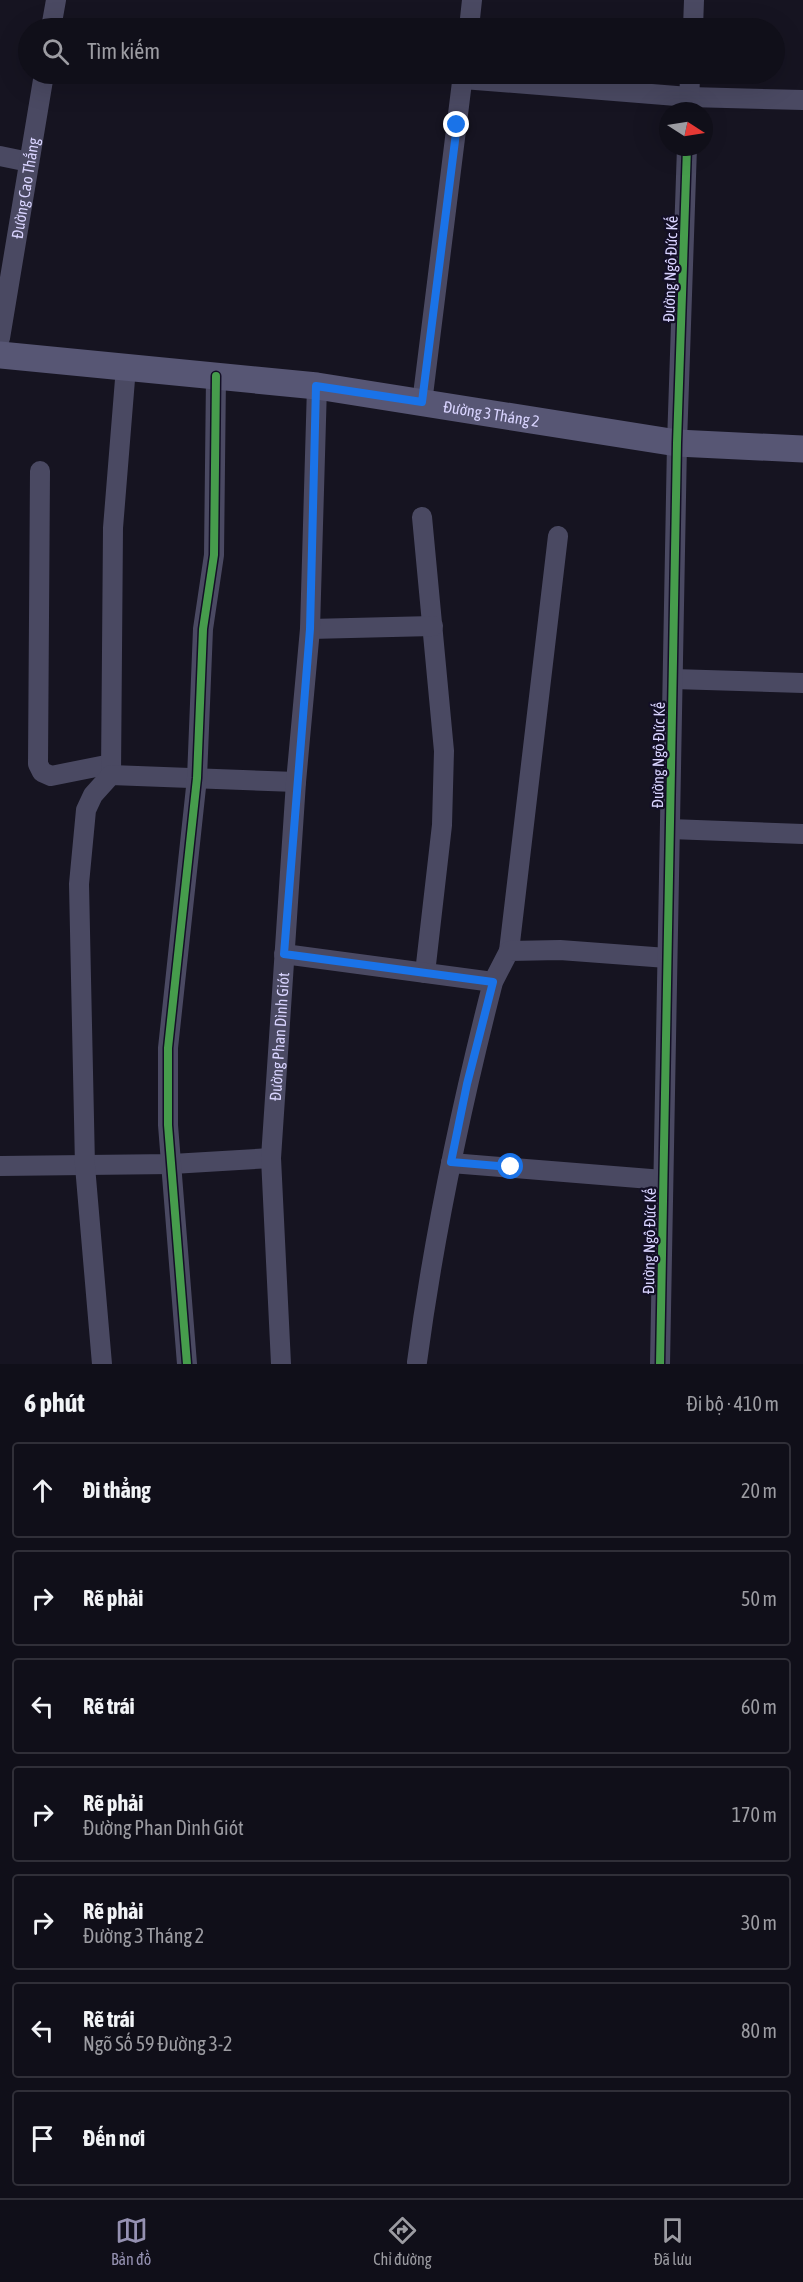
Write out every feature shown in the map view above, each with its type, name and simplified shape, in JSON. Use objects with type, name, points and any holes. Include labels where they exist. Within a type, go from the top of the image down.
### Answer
[{"type":"main road","name":"Đường 3 Tháng 2","points":[[0,355],[316,386],[677,443],[803,449]]},
{"type":"street","points":[[53,18],[56,0]]},
{"type":"street","points":[[470,18],[472,0]]},
{"type":"street","points":[[693,18],[694,0]]},
{"type":"street","name":"Đường Cao Thắng","points":[[0,338],[42,84]]},
{"type":"street","points":[[422,402],[462,84]]},
{"type":"street","points":[[528,84],[673,102]]},
{"type":"street","points":[[689,102],[690,84]]},
{"type":"street","points":[[713,103],[803,100]]},
{"type":"street","points":[[0,156],[29,162]]},
{"type":"street","name":"Đường Ngô Đức Kế","points":[[660,1364],[677,443],[687,156]]},
{"type":"street","points":[[102,1364],[86,1166],[79,884],[86,810],[93,795],[111,770],[113,528],[126,367]]},
{"type":"street","points":[[187,1364],[167,1101],[168,1048],[196,778],[203,629],[214,555],[216,376]]},
{"type":"street","name":"Đường Phan Dình Giót","points":[[281,1364],[271,1158],[296,782],[310,629],[316,386]]},
{"type":"street","points":[[40,471],[38,764],[42,772],[51,776],[111,770],[196,778],[296,782]]},
{"type":"street","points":[[422,517],[444,751],[442,825],[425,973]]},
{"type":"street","points":[[417,1362],[427,1289],[467,1084],[493,982],[510,951],[558,536]]},
{"type":"street","points":[[310,629],[433,626]]},
{"type":"street","points":[[673,679],[803,683]]},
{"type":"street","points":[[670,829],[803,834]]},
{"type":"street","points":[[510,951],[560,950],[668,958]]},
{"type":"street","points":[[284,954],[493,982]]},
{"type":"street","points":[[0,1166],[172,1164],[271,1158]]},
{"type":"street","points":[[451,1162],[663,1180]]},
{"type":"cycle path","points":[[660,1364],[677,443],[687,156]]},
{"type":"cycle path","points":[[187,1364],[168,1125],[168,1048],[197,778],[203,629],[214,555],[216,376]]},
{"type":"route","points":[[457,125],[422,402],[316,386],[310,629],[284,954],[493,982],[467,1084],[451,1162],[511,1167]]}]
